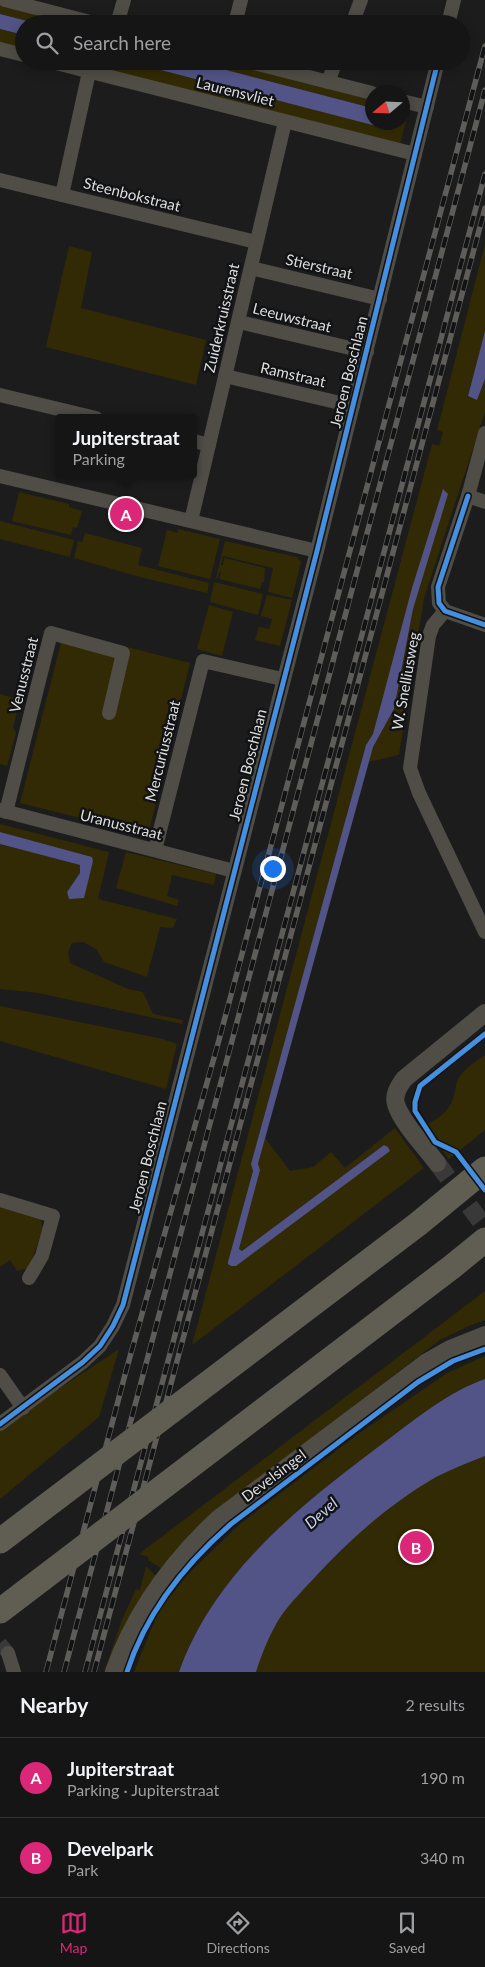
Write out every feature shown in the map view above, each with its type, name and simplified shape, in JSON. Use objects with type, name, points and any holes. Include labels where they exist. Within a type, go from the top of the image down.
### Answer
[{"type":"highway","points":[[0,1542],[411,1230],[485,1169]]},
{"type":"highway","points":[[0,1611],[485,1240]]},
{"type":"street","points":[[6,0],[64,15]]},
{"type":"street","points":[[120,15],[124,0]]},
{"type":"street","points":[[238,15],[242,0]]},
{"type":"street","points":[[355,15],[361,0]]},
{"type":"street","points":[[450,15],[454,0]]},
{"type":"street","points":[[0,50],[15,53]]},
{"type":"street","name":"Laurensvliet","points":[[82,70],[415,154]]},
{"type":"street","points":[[281,70],[365,91]]},
{"type":"street","points":[[328,82],[333,70]]},
{"type":"street","name":"Jeroen Boschlaan","points":[[0,1424],[83,1362],[100,1346],[113,1326],[123,1304],[282,679],[317,551],[436,70]]},
{"type":"street","points":[[62,195],[89,72]]},
{"type":"street","points":[[410,103],[426,107]]},
{"type":"street","name":"Zuiderkruisstraat","points":[[191,521],[285,122]]},
{"type":"street","name":"Steenbokstraat","points":[[0,180],[256,242]]},
{"type":"street","name":"Stierstraat","points":[[251,268],[380,298]]},
{"type":"street","name":"Leeuwstraat","points":[[239,322],[367,352]]},
{"type":"street","name":"Ramstraat","points":[[225,376],[353,406]]},
{"type":"street","points":[[0,395],[79,414]]},
{"type":"street","points":[[485,433],[468,496],[438,587],[439,602],[445,610],[485,625]]},
{"type":"street","points":[[197,442],[209,445]]},
{"type":"street","points":[[0,476],[317,551]]},
{"type":"street","points":[[468,496],[485,502]]},
{"type":"street","name":"W. Snelliusweg","points":[[445,610],[433,625],[429,636],[410,768],[419,793],[485,932]]},
{"type":"street","name":"Venusstraat","points":[[3,811],[52,633],[123,653],[109,713]]},
{"type":"street","name":"Mercuriusstraat","points":[[155,850],[204,661],[282,679]]},
{"type":"street","name":"Uranusstraat","points":[[3,811],[234,871]]},
{"type":"street","points":[[437,1164],[402,1117],[396,1103],[397,1089],[404,1079],[485,1013]]},
{"type":"street","points":[[0,1200],[53,1216],[42,1256],[28,1278]]},
{"type":"street","name":"Develsingel","points":[[114,1672],[130,1632],[162,1579],[193,1543],[218,1519],[427,1362],[450,1349],[485,1335]]},
{"type":"street","points":[[0,1375],[23,1408]]},
{"type":"street","points":[[8,1653],[14,1672]]},
{"type":"shaded area","points":[[0,3],[46,15],[15,15],[15,18],[0,14]]},
{"type":"shaded area","points":[[0,29],[15,33],[15,49],[0,45]]},
{"type":"shaded area","points":[[101,70],[161,70],[365,122],[365,130],[404,130],[399,147]]},
{"type":"shaded area","points":[[226,70],[263,70],[365,96],[365,106]]},
{"type":"shaded area","points":[[485,244],[485,331],[468,396],[477,400],[485,379],[485,412],[424,598],[399,755],[368,762],[373,747],[394,709],[413,609],[386,686],[373,734],[366,745],[251,1164],[253,1171],[228,1264],[390,1151],[384,1145],[242,1251],[239,1249],[260,1170],[258,1164],[265,1138],[290,1171],[313,1167],[331,1152],[345,1168],[395,1128],[424,1168],[192,1345],[432,444],[439,446],[443,432],[437,430]]},
{"type":"shaded area","points":[[69,246],[92,252],[81,308],[206,340],[196,385],[46,347]]},
{"type":"shaded area","points":[[19,492],[69,504],[69,507],[82,511],[77,528],[73,527],[71,535],[12,521]]},
{"type":"shaded area","points":[[0,521],[74,540],[70,557],[0,539]]},
{"type":"shaded area","points":[[178,529],[220,539],[210,579],[158,566],[167,530],[177,533]]},
{"type":"shaded area","points":[[85,533],[142,548],[138,565],[209,583],[207,593],[140,577],[74,558],[78,541],[82,542]]},
{"type":"shaded area","points":[[225,541],[297,557],[301,562],[292,598],[268,592],[273,568],[223,556],[221,565],[223,565],[224,558],[265,568],[264,582],[262,582],[260,589],[219,579],[220,571],[217,579]]},
{"type":"shaded area","points":[[214,582],[263,594],[258,615],[210,602]]},
{"type":"shaded area","points":[[267,595],[292,600],[280,646],[255,640],[259,627],[269,629],[272,619],[261,616]]},
{"type":"shaded area","points":[[209,605],[233,612],[222,656],[197,649]]},
{"type":"shaded area","points":[[64,631],[190,663],[148,835],[20,803]]},
{"type":"shaded area","points":[[0,694],[20,700],[13,727],[16,733],[7,766],[0,764]]},
{"type":"shaded area","points":[[0,824],[109,852],[98,899],[177,919],[173,928],[160,927],[147,977],[104,962],[96,949],[83,942],[72,943],[68,952],[70,963],[128,989],[143,992],[153,1014],[183,1020],[182,1024],[38,993],[0,989],[0,844],[80,865],[80,873],[67,892],[69,899],[92,857],[0,832]]},
{"type":"shaded area","points":[[126,852],[216,874],[214,885],[172,875],[167,896],[179,900],[177,906],[116,888]]},
{"type":"shaded area","points":[[0,1006],[163,1039],[177,1044],[166,1089],[0,1041]]},
{"type":"shaded area","points":[[485,1055],[485,1130],[449,1159],[424,1126],[445,1112],[451,1104],[457,1081],[462,1073]]},
{"type":"shaded area","points":[[0,1203],[40,1218],[43,1228],[29,1268],[17,1271],[10,1260],[0,1267]]},
{"type":"shaded area","points":[[485,1291],[485,1320],[440,1340],[257,1479],[180,1546],[161,1568],[148,1560],[149,1557],[139,1554]]},
{"type":"shaded area","points":[[119,1349],[99,1417],[0,1499],[0,1428]]},
{"type":"shaded area","points":[[485,1356],[485,1379],[458,1391],[409,1423],[324,1489],[265,1542],[238,1571],[215,1602],[195,1636],[179,1672],[134,1672],[159,1610],[190,1572],[240,1524],[361,1432],[447,1373]]},
{"type":"shaded area","points":[[485,1442],[485,1672],[247,1672],[280,1609],[339,1551],[412,1485]]},
{"type":"shaded area","points":[[146,1566],[156,1576],[107,1672],[104,1672],[122,1620],[136,1589],[140,1590]]},
{"type":"water","points":[[0,14],[15,18],[15,33],[0,29]]},
{"type":"water","points":[[161,70],[226,70],[365,106],[365,123]]},
{"type":"water","points":[[485,331],[485,379],[477,400],[468,396]]},
{"type":"water","points":[[443,489],[448,494],[413,609],[394,709],[373,747],[258,1164],[260,1170],[239,1249],[242,1251],[384,1145],[390,1151],[236,1266],[231,1266],[228,1262],[253,1171],[251,1164],[366,745],[373,734],[412,588]]},
{"type":"water","points":[[0,832],[92,857],[93,861],[84,898],[69,899],[67,892],[80,873],[80,865],[0,844]]},
{"type":"water","name":"Devel","points":[[485,1379],[485,1456],[442,1474],[419,1487],[372,1522],[343,1548],[281,1616],[273,1629],[256,1672],[179,1672],[195,1636],[215,1602],[238,1571],[265,1542],[324,1489],[409,1423],[458,1391]]},
{"type":"tunnel","points":[[437,1163],[485,1227]]},
{"type":"tunnel","points":[[0,1643],[8,1653]]},
{"type":"railway","points":[[46,1672],[126,1371],[219,1040],[485,46]]},
{"type":"railway","points":[[64,1672],[485,90]]},
{"type":"railway","points":[[85,1672],[485,174]]},
{"type":"railway","points":[[94,1672],[485,208]]},
{"type":"cycle path","points":[[0,1424],[83,1362],[100,1346],[113,1326],[123,1305],[317,551],[436,70]]},
{"type":"cycle path","points":[[468,496],[438,587],[439,603],[445,611],[485,625]]},
{"type":"cycle path","points":[[485,1034],[420,1086],[415,1102],[415,1111],[435,1142],[456,1152],[485,1190]]},
{"type":"cycle path","points":[[127,1672],[135,1650],[156,1610],[183,1573],[214,1539],[231,1524],[418,1382],[453,1361],[485,1349]]},
{"type":"place","name":"Jupiterstraat","points":[[126,514]]},
{"type":"place","name":"Develpark","points":[[416,1547]]}]
